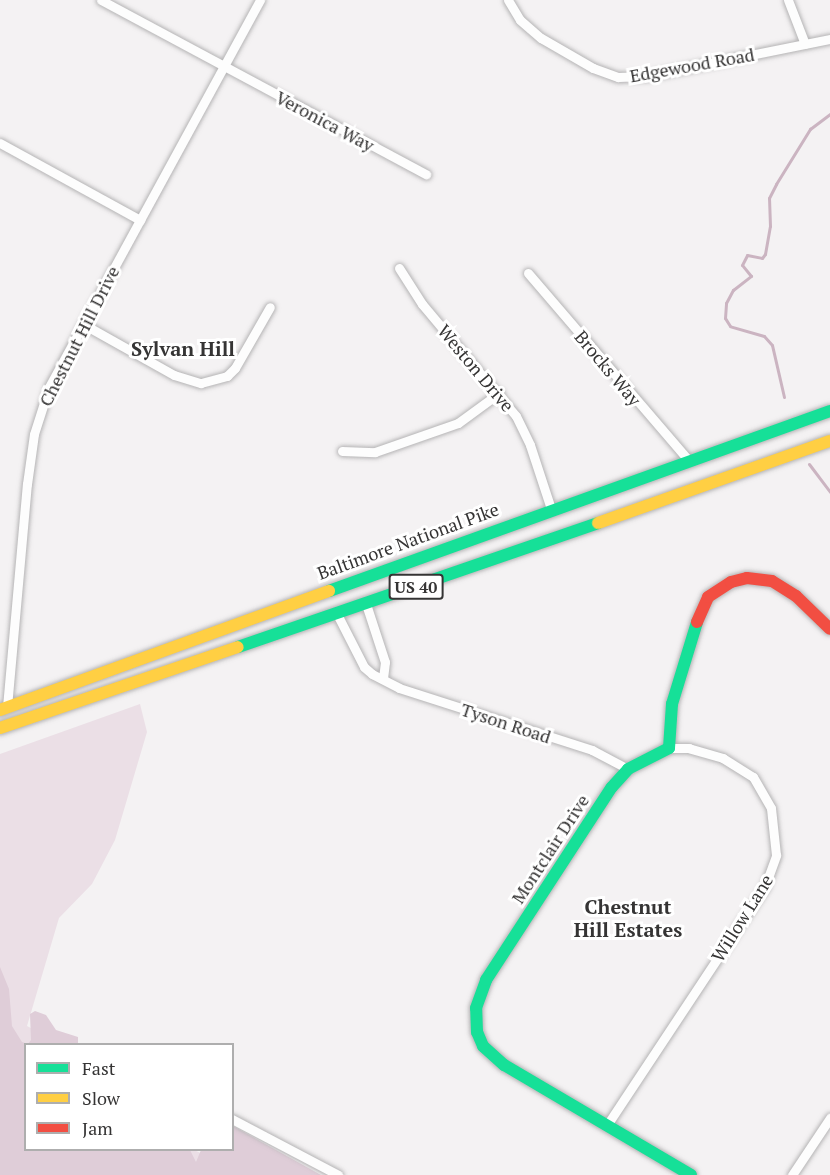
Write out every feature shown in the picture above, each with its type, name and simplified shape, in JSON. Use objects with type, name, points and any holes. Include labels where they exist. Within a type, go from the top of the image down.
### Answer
[{"type":"main road","name":"Baltimore National Pike","points":[[4,708],[552,509],[830,411]]},
{"type":"main road","name":"US 40","points":[[0,728],[366,604],[830,441]]},
{"type":"main road","points":[[669,748],[672,704],[695,625],[708,597],[717,588],[747,578],[772,581],[796,596],[830,629]]},
{"type":"main road","name":"Montclair Drive","points":[[669,748],[628,769],[486,980],[476,1008],[477,1032],[491,1056],[691,1175]]},
{"type":"street","name":"Veronica Way","points":[[101,0],[426,174]]},
{"type":"street","name":"Chestnut Hill Drive","points":[[4,708],[34,434],[49,387],[261,0]]},
{"type":"street","name":"Edgewood Road","points":[[508,0],[520,20],[541,38],[593,68],[618,77],[646,76],[830,39]]},
{"type":"street","points":[[788,0],[805,44]]},
{"type":"street","points":[[0,143],[140,220]]},
{"type":"street","name":"Weston Drive","points":[[399,268],[422,304],[499,393],[530,445],[552,509]]},
{"type":"street","name":"Brocks Way","points":[[528,273],[689,461]]},
{"type":"street","points":[[83,324],[174,375],[201,383],[227,376],[235,368],[270,307]]},
{"type":"street","points":[[342,451],[375,452],[458,423],[499,393]]},
{"type":"street","points":[[366,604],[385,662],[383,679]]},
{"type":"street","name":"Tyson Road","points":[[337,614],[364,667],[399,688],[592,750],[628,769]]},
{"type":"street","name":"Willow Lane","points":[[607,1125],[765,886],[776,855],[771,808],[753,777],[723,758],[689,748],[669,748]]},
{"type":"street","points":[[792,1175],[830,1118]]},
{"type":"street","points":[[234,1120],[338,1175]]},
{"type":"shaded area","points":[[140,704],[147,732],[115,840],[92,884],[59,918],[27,1026],[59,1043],[24,1043],[24,1151],[196,1151],[205,1155],[234,1151],[312,1175],[0,1175],[0,754]]},
{"type":"shaded area","points":[[0,967],[9,989],[12,1026],[25,1043],[24,1151],[190,1151],[196,1162],[201,1151],[234,1151],[234,1127],[321,1175],[0,1175]]},
{"type":"shaded area","points":[[35,1011],[46,1015],[56,1030],[78,1037],[78,1043],[29,1043],[31,1040],[30,1014]]},
{"type":"waterway","points":[[784,397],[772,345],[764,336],[730,326],[725,318],[726,303],[733,290],[751,276],[742,265],[747,255],[762,258],[765,254],[770,226],[769,198],[776,184],[810,129],[830,114]]},
{"type":"waterway","points":[[809,464],[830,492]]},
{"type":"traffic: fast","points":[[329,591],[830,411]]},
{"type":"traffic: fast","points":[[238,647],[598,523]]},
{"type":"traffic: fast","points":[[691,1175],[504,1065],[483,1046],[477,1032],[476,1008],[486,980],[612,787],[628,769],[669,748],[672,704],[697,622]]},
{"type":"traffic: slow","points":[[598,523],[830,441]]},
{"type":"traffic: slow","points":[[0,710],[329,591]]},
{"type":"traffic: slow","points":[[0,728],[238,647]]},
{"type":"traffic: jam","points":[[697,622],[708,597],[731,582],[747,578],[772,581],[796,596],[830,629]]},
{"type":"district","name":"Sylvan Hill","points":[[183,348]]},
{"type":"district","name":"Chestnut Hill Estates","points":[[628,918]]}]
